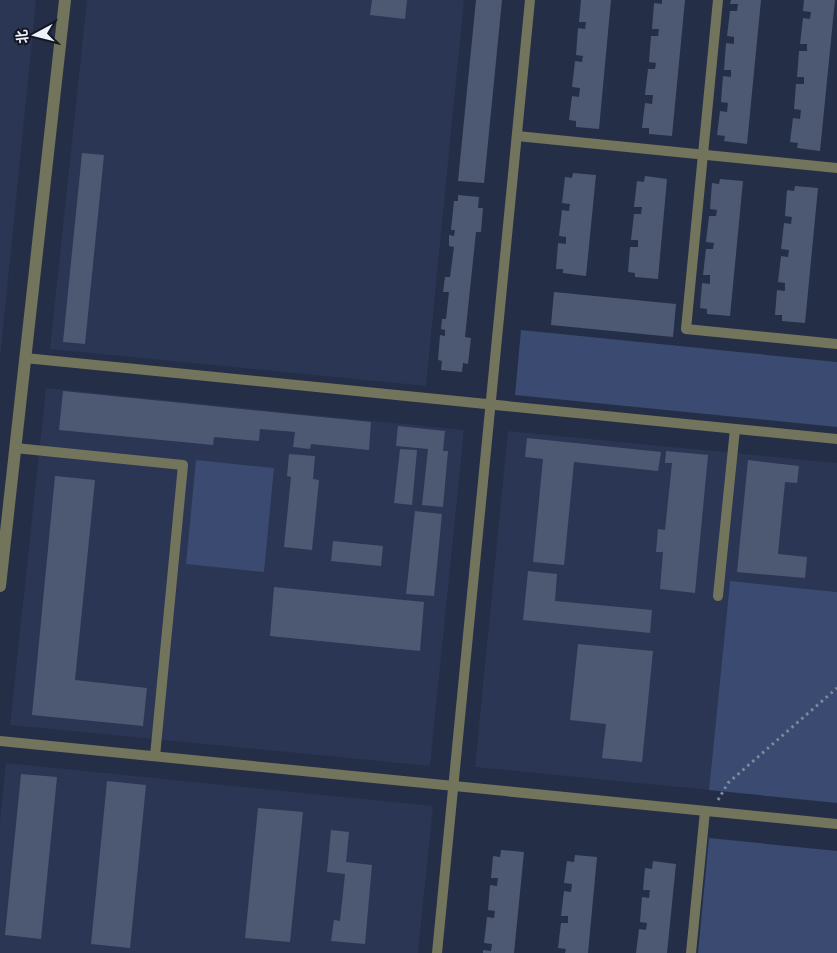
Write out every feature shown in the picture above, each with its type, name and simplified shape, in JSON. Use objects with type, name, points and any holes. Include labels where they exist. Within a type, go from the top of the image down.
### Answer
[{"type":"street","points":[[0,586],[2,553],[65,0]]},
{"type":"lane","points":[[437,953],[530,0]]},
{"type":"lane","points":[[718,0],[686,329],[837,344]]},
{"type":"lane","points":[[517,136],[837,168]]},
{"type":"lane","points":[[25,358],[837,439]]},
{"type":"lane","points":[[718,596],[735,429]]},
{"type":"lane","points":[[15,448],[183,465],[155,756]]},
{"type":"lane","points":[[0,741],[837,824]]},
{"type":"lane","points":[[691,953],[708,811]]},
{"type":"path","points":[[708,811],[728,783],[837,688]]},
{"type":"shaded area","points":[[0,0],[36,0],[0,359]]},
{"type":"shaded area","points":[[87,0],[464,0],[426,386],[50,349]]},
{"type":"shaded area","points":[[521,330],[837,362],[837,427],[515,395]]},
{"type":"shaded area","points":[[46,388],[464,430],[430,766],[10,725]]},
{"type":"shaded area","points":[[508,431],[837,463],[837,592],[730,581],[709,790],[475,767]]},
{"type":"shaded area","points":[[196,460],[274,468],[264,572],[186,564]]},
{"type":"shaded area","points":[[730,581],[837,592],[837,803],[709,790]]},
{"type":"shaded area","points":[[6,763],[433,806],[418,953],[0,953],[0,821]]},
{"type":"shaded area","points":[[709,838],[837,851],[837,953],[698,953]]},
{"type":"building","points":[[372,0],[407,0],[405,19],[370,15]]},
{"type":"building","points":[[476,0],[502,0],[484,183],[458,181]]},
{"type":"building","points":[[581,0],[611,0],[599,129],[576,127],[576,121],[569,120],[572,96],[579,97],[580,88],[572,87],[575,61],[582,62],[583,56],[576,55],[578,28],[585,29],[586,22],[579,22]]},
{"type":"building","points":[[662,0],[685,0],[672,136],[649,134],[649,128],[642,128],[645,103],[652,104],[653,95],[645,95],[648,69],[655,69],[656,63],[649,62],[651,36],[658,36],[659,29],[652,29],[654,3],[662,4]]},
{"type":"building","points":[[731,0],[761,0],[747,144],[724,141],[725,136],[717,135],[720,111],[727,112],[728,103],[721,102],[723,76],[731,77],[731,70],[724,70],[726,43],[734,44],[734,37],[727,36],[730,11],[737,11],[738,4],[730,4]]},
{"type":"building","points":[[804,0],[835,0],[820,151],[797,148],[798,143],[790,142],[793,118],[800,119],[801,110],[794,109],[796,84],[804,84],[804,77],[797,77],[799,51],[807,51],[807,44],[800,44],[803,18],[810,19],[811,12],[803,11]]},
{"type":"building","points":[[82,153],[104,155],[85,344],[63,342]]},
{"type":"building","points":[[573,173],[596,175],[586,276],[563,273],[563,269],[556,269],[558,243],[566,244],[566,237],[559,236],[562,210],[569,211],[570,204],[562,203],[565,177],[572,178]]},
{"type":"building","points":[[645,176],[667,179],[658,279],[635,277],[635,273],[628,272],[630,247],[638,247],[638,240],[631,240],[634,214],[641,214],[642,207],[634,207],[637,181],[644,182]]},
{"type":"building","points":[[720,179],[743,181],[730,316],[707,314],[707,309],[700,308],[702,283],[710,284],[710,275],[703,275],[706,249],[713,249],[714,243],[706,242],[709,216],[716,216],[717,210],[710,209],[712,183],[719,184]]},
{"type":"building","points":[[795,186],[818,188],[805,323],[782,321],[782,315],[775,315],[777,290],[785,291],[785,283],[778,282],[781,256],[788,257],[789,250],[781,249],[784,223],[791,224],[792,217],[785,216],[787,190],[794,191]]},
{"type":"building","points":[[458,195],[479,197],[478,208],[483,208],[481,232],[476,232],[465,337],[471,338],[468,364],[463,363],[462,372],[441,370],[442,361],[438,360],[440,335],[445,336],[445,330],[441,329],[442,319],[446,319],[449,292],[443,292],[445,277],[450,277],[454,247],[449,246],[449,235],[454,236],[455,230],[451,230],[454,201],[458,201]]},
{"type":"building","points":[[554,292],[676,304],[673,337],[551,325]]},
{"type":"building","points":[[63,391],[371,422],[369,450],[311,444],[310,449],[293,447],[295,432],[260,429],[259,441],[214,437],[213,445],[59,430]]},
{"type":"building","points":[[398,426],[445,431],[443,451],[448,451],[443,507],[422,505],[428,449],[396,446]]},
{"type":"building","points":[[527,438],[661,452],[658,471],[574,462],[564,565],[533,562],[543,459],[525,457]]},
{"type":"building","points":[[400,449],[417,450],[412,505],[394,503]]},
{"type":"building","points":[[666,451],[708,455],[695,593],[660,589],[663,552],[656,552],[658,529],[665,530],[672,463],[665,463]]},
{"type":"building","points":[[289,454],[315,456],[313,479],[319,480],[312,550],[284,547],[291,477],[287,476]]},
{"type":"building","points":[[748,460],[799,466],[797,483],[785,482],[778,554],[807,557],[805,578],[737,572]]},
{"type":"building","points":[[55,476],[95,480],[75,680],[147,688],[143,726],[32,715]]},
{"type":"building","points":[[415,511],[442,514],[434,596],[406,594]]},
{"type":"building","points":[[333,541],[383,546],[381,566],[331,561]]},
{"type":"building","points":[[528,571],[557,574],[555,601],[652,610],[650,633],[523,620]]},
{"type":"building","points":[[274,587],[424,602],[420,651],[270,636]]},
{"type":"building","points":[[578,644],[653,651],[642,762],[602,758],[606,724],[570,720]]},
{"type":"building","points":[[21,774],[57,777],[41,939],[5,935]]},
{"type":"building","points":[[107,781],[146,785],[130,948],[91,944]]},
{"type":"building","points":[[258,808],[303,812],[290,942],[245,938]]},
{"type":"building","points":[[331,830],[349,832],[346,862],[372,865],[365,944],[331,941],[334,920],[340,921],[345,874],[327,872]]},
{"type":"building","points":[[501,850],[524,852],[514,953],[483,953],[483,950],[491,951],[492,944],[484,943],[487,917],[494,918],[495,911],[488,910],[490,885],[497,886],[498,878],[491,878],[493,856],[500,857]]},
{"type":"building","points":[[575,855],[597,857],[588,953],[565,953],[566,949],[558,948],[561,923],[568,923],[568,916],[561,916],[564,891],[571,892],[572,884],[564,883],[567,861],[574,862]]},
{"type":"building","points":[[653,861],[676,864],[667,953],[636,953],[639,929],[646,930],[647,923],[640,922],[642,897],[649,898],[650,890],[643,890],[645,868],[652,869]]}]
